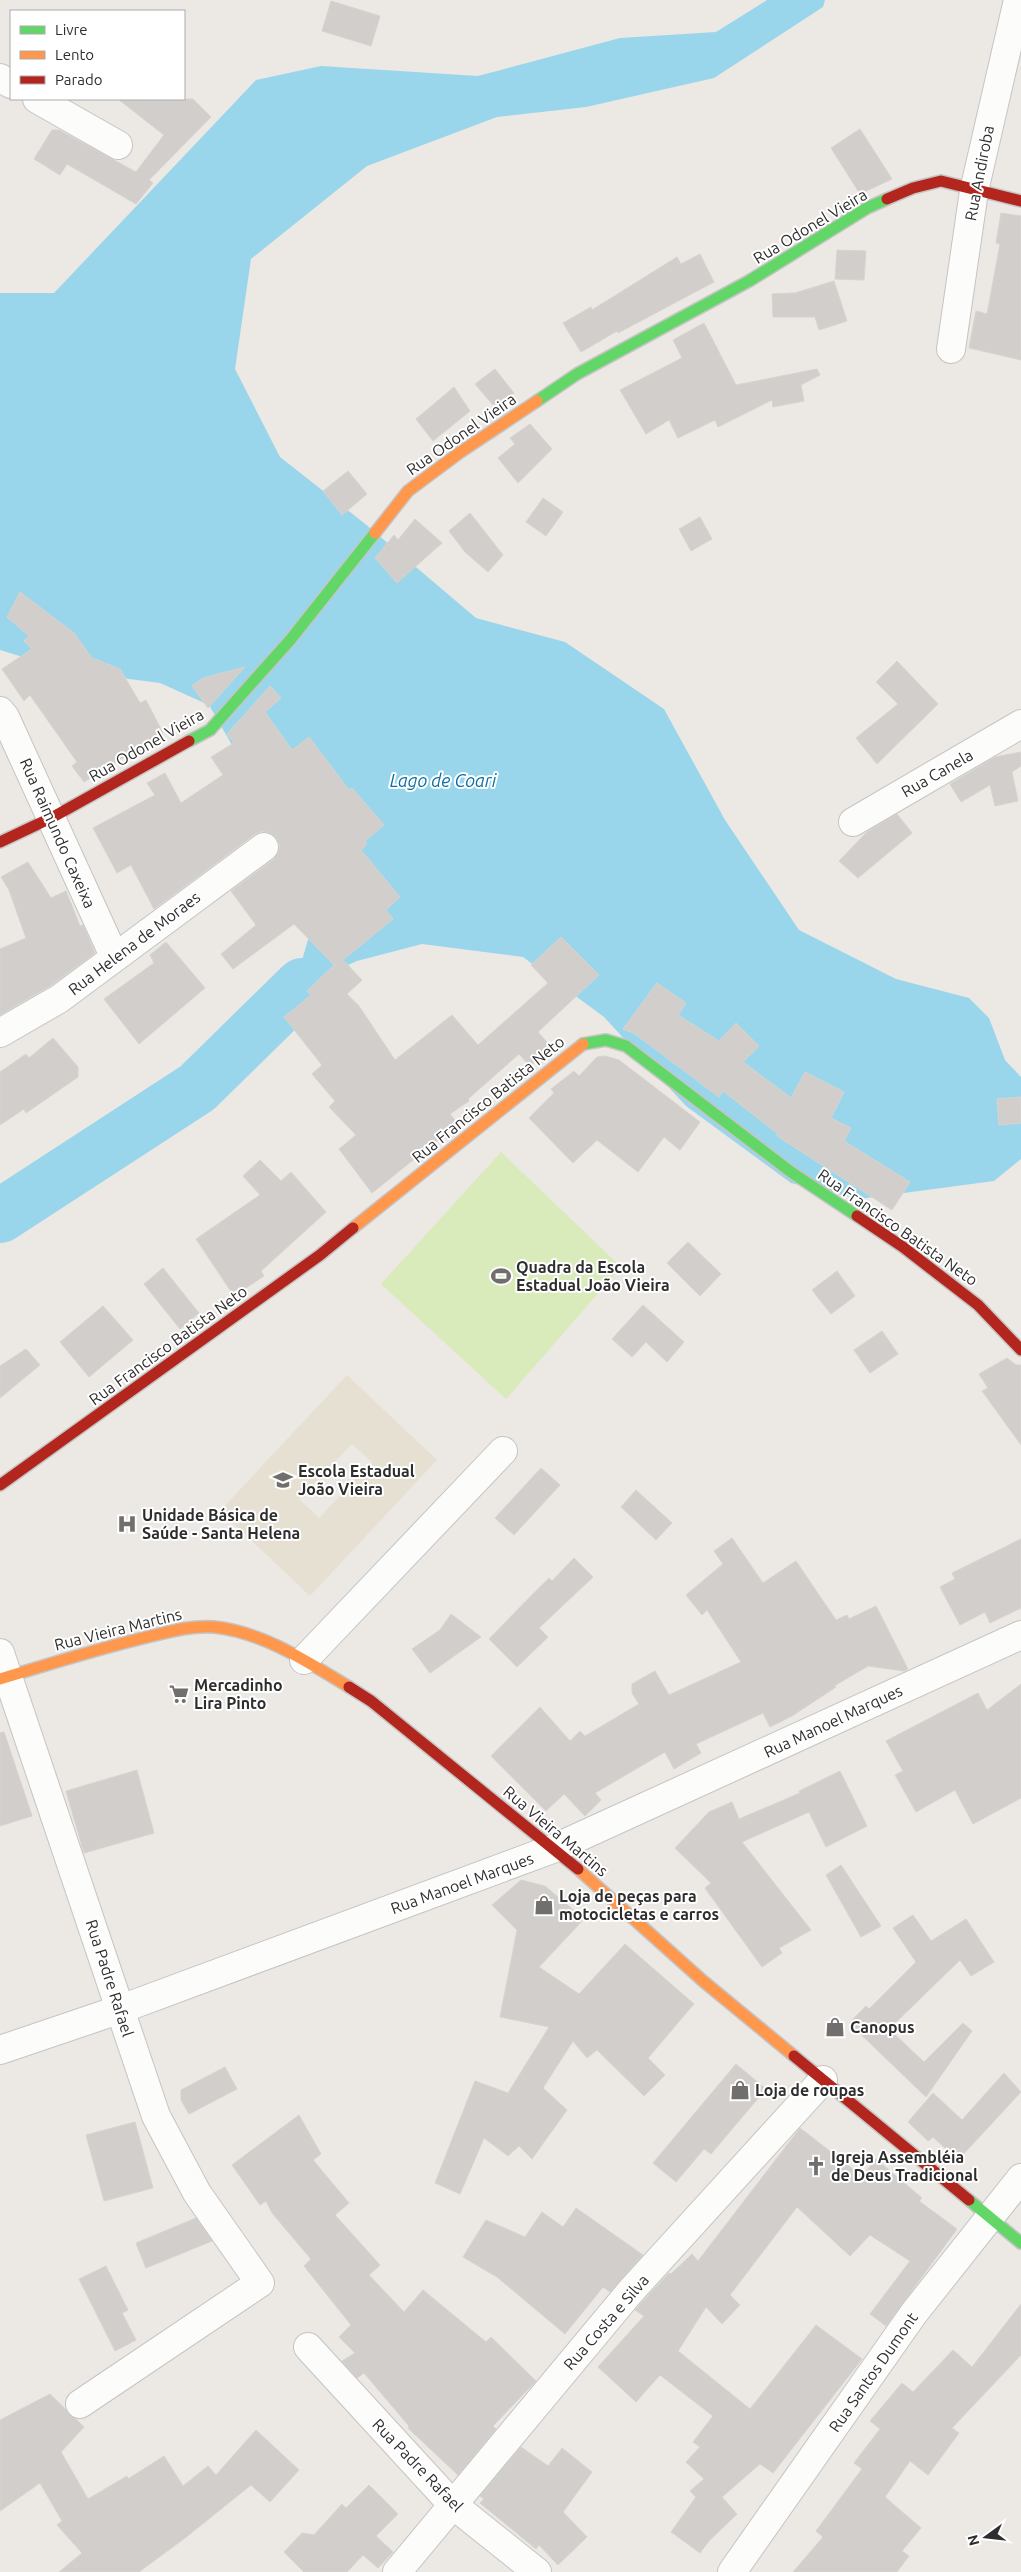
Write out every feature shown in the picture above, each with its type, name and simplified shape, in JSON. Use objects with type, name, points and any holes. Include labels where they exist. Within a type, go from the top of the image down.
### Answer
[{"type":"street","name":"Rua Andiroba","points":[[951,349],[974,191],[1018,0]]},
{"type":"street","points":[[39,100],[118,145]]},
{"type":"street","name":"Rua Odonel Vieira","points":[[0,842],[52,817],[210,730],[291,639],[408,491],[459,453],[577,374],[749,281],[867,208],[914,188],[941,180],[974,191],[1021,201]]},
{"type":"street","name":"Rua Raimundo Caxeixa","points":[[0,711],[5,717],[52,817],[114,956]]},
{"type":"street","name":"Rua Canela","points":[[853,822],[1021,724]]},
{"type":"street","name":"Rua Helena de Moraes","points":[[0,1033],[59,999],[114,956],[264,846]]},
{"type":"street","name":"Rua Francisco Batista Neto","points":[[0,1485],[320,1255],[582,1044],[606,1040],[626,1046],[791,1172],[903,1247],[978,1304],[1021,1350]]},
{"type":"street","points":[[304,1660],[503,1451]]},
{"type":"street","name":"Rua Vieira Martins","points":[[3,1669],[186,1628],[214,1628],[244,1634],[276,1646],[304,1660],[371,1701],[555,1848],[704,1981],[1021,2243]]},
{"type":"street","name":"Rua Manoel Marques","points":[[0,2050],[121,2009],[555,1848],[1021,1635]]},
{"type":"street","name":"Rua Padre Rafael","points":[[3,1669],[121,2009],[156,2116],[196,2192],[260,2283],[80,2404]]},
{"type":"street","name":"Rua Costa e Silva","points":[[397,2572],[630,2292],[823,2080]]},
{"type":"street","name":"Rua Santos Dumont","points":[[732,2572],[914,2313],[1021,2178]]},
{"type":"street","name":"Rua Padre Rafael","points":[[308,2347],[452,2504],[537,2572]]},
{"type":"shaded area","name":"Escola Estadual João Vieira","points":[[347,1375],[437,1460],[310,1596],[220,1511]],"holes":[[[352,1444],[372,1462],[319,1518],[299,1499]]]},
{"type":"green space","name":"Quadra da Escola Estadual João Vieira","points":[[501,1152],[621,1267],[506,1399],[381,1284]]},
{"type":"water","name":"Lago de Coari","points":[[767,0],[825,0],[823,7],[714,78],[586,107],[497,117],[367,166],[251,259],[235,369],[280,457],[364,523],[476,618],[565,642],[664,709],[725,820],[799,930],[896,979],[969,998],[989,1018],[1005,1060],[1021,1077],[1021,1159],[994,1181],[859,1199],[791,1183],[686,1106],[604,1017],[523,957],[422,944],[357,961],[302,985],[300,967],[316,913],[278,825],[209,705],[160,683],[68,671],[0,650],[0,293],[54,293],[256,80],[321,66],[478,76],[620,38],[716,32]]},
{"type":"building","points":[[331,1],[380,16],[371,46],[322,31]]},
{"type":"building","points":[[193,99],[211,117],[149,180],[153,183],[136,204],[67,164],[60,175],[34,159],[52,130],[59,130],[136,172],[164,135],[119,100]]},
{"type":"building","points":[[860,129],[892,179],[860,194],[831,148]]},
{"type":"building","points":[[1001,213],[1021,216],[1021,360],[969,348],[976,311],[987,314],[1000,244],[996,243]]},
{"type":"building","points":[[837,250],[866,251],[864,280],[835,279]]},
{"type":"building","points":[[700,254],[714,282],[618,333],[617,331],[581,352],[563,323],[591,307],[592,310],[677,257],[681,264]]},
{"type":"building","points":[[834,281],[847,321],[819,330],[815,317],[773,317],[772,294],[795,293]]},
{"type":"building","points":[[704,323],[736,385],[817,369],[820,375],[801,385],[804,401],[773,407],[772,400],[718,427],[715,420],[678,438],[669,420],[646,434],[620,390],[682,358],[673,340]]},
{"type":"building","points":[[495,369],[514,393],[493,405],[475,384]]},
{"type":"building","points":[[454,387],[470,411],[433,441],[416,419]]},
{"type":"building","points":[[530,424],[552,449],[518,483],[498,458],[515,444],[510,438]]},
{"type":"building","points":[[348,471],[367,494],[342,515],[323,491]]},
{"type":"building","points":[[543,498],[563,512],[546,536],[526,522]]},
{"type":"building","points":[[470,513],[503,555],[488,572],[465,552],[449,531]]},
{"type":"building","points":[[700,517],[712,539],[691,551],[679,529]]},
{"type":"building","points":[[415,519],[442,543],[397,583],[375,558],[394,535],[398,540]]},
{"type":"building","points":[[20,592],[74,633],[92,658],[120,669],[140,703],[146,700],[163,733],[148,743],[150,746],[128,758],[126,756],[84,782],[72,766],[77,762],[30,695],[24,701],[2,669],[32,649],[24,641],[29,636],[7,617]]},
{"type":"building","points":[[897,661],[938,704],[877,764],[856,738],[898,704],[876,682]]},
{"type":"building","points":[[245,667],[208,708],[192,686],[203,678]]},
{"type":"building","points":[[270,686],[281,698],[265,712],[292,750],[309,737],[349,790],[352,788],[384,825],[365,841],[367,844],[361,850],[400,897],[386,910],[393,919],[343,960],[362,980],[347,994],[359,1006],[395,1060],[452,1015],[478,1045],[548,983],[531,965],[561,937],[599,975],[538,1032],[552,1048],[530,1066],[519,1054],[468,1099],[469,1101],[450,1114],[458,1124],[372,1193],[339,1149],[356,1135],[329,1107],[335,1101],[312,1074],[322,1065],[284,1017],[311,995],[307,991],[334,965],[294,924],[233,969],[221,954],[256,925],[231,891],[274,859],[280,846],[276,837],[263,831],[255,834],[154,909],[131,865],[117,873],[93,828],[155,795],[147,783],[165,773],[181,803],[223,775],[211,757],[234,743],[227,734]]},
{"type":"building","points":[[1021,752],[1021,766],[1012,772],[1018,801],[995,806],[990,785],[961,802],[950,784],[995,757]]},
{"type":"building","points":[[897,814],[912,833],[858,878],[839,861],[867,832]]},
{"type":"building","points":[[28,862],[51,898],[66,891],[80,926],[83,925],[95,953],[50,986],[0,1015],[0,949],[26,938],[9,890],[1,877]]},
{"type":"building","points":[[166,942],[205,988],[139,1044],[104,999],[154,963],[150,955]]},
{"type":"building","points":[[657,983],[686,1003],[678,1015],[719,1041],[736,1023],[759,1046],[743,1062],[791,1098],[805,1072],[844,1092],[831,1118],[851,1128],[844,1141],[910,1182],[892,1210],[777,1136],[778,1134],[723,1091],[719,1097],[635,1034],[623,1029]]},
{"type":"building","points":[[53,1038],[78,1067],[78,1077],[26,1113],[24,1109],[0,1125],[0,1072],[26,1054],[29,1058]]},
{"type":"building","points":[[605,1056],[619,1060],[700,1122],[680,1150],[664,1137],[638,1172],[597,1140],[573,1163],[529,1118],[554,1093],[551,1089],[574,1071],[579,1076],[597,1057]]},
{"type":"building","points":[[1021,1097],[1021,1123],[999,1125],[997,1099]]},
{"type":"building","points":[[260,1160],[281,1181],[291,1172],[326,1212],[261,1271],[264,1276],[234,1296],[196,1239],[260,1195],[243,1176]]},
{"type":"building","points":[[688,1242],[721,1274],[700,1296],[667,1263]]},
{"type":"building","points":[[163,1268],[199,1313],[180,1329],[144,1284]]},
{"type":"building","points":[[837,1271],[855,1296],[831,1314],[812,1290]]},
{"type":"building","points":[[643,1305],[684,1342],[667,1362],[646,1342],[632,1357],[612,1339]]},
{"type":"building","points":[[103,1306],[133,1340],[89,1377],[60,1342]]},
{"type":"building","points":[[882,1331],[898,1354],[870,1373],[854,1350]]},
{"type":"building","points":[[26,1349],[40,1365],[0,1398],[0,1366]]},
{"type":"building","points":[[1007,1358],[1016,1365],[1021,1365],[1021,1445],[982,1391],[988,1388],[979,1374]]},
{"type":"building","points":[[541,1468],[560,1485],[514,1535],[495,1518]]},
{"type":"building","points":[[636,1490],[672,1523],[656,1540],[621,1507]]},
{"type":"building","points":[[732,1538],[763,1583],[796,1561],[836,1620],[847,1615],[849,1619],[876,1606],[908,1669],[904,1671],[868,1666],[834,1686],[836,1687],[792,1716],[770,1727],[763,1713],[696,1744],[701,1753],[674,1769],[665,1752],[595,1793],[601,1800],[585,1816],[564,1794],[546,1811],[491,1756],[540,1707],[570,1741],[580,1731],[585,1736],[639,1704],[632,1693],[632,1684],[655,1671],[669,1695],[741,1662],[707,1610],[702,1615],[686,1595],[723,1564],[714,1551]]},
{"type":"building","points":[[1021,1539],[1021,1608],[990,1623],[985,1612],[960,1625],[940,1587],[955,1579],[952,1573]]},
{"type":"building","points":[[574,1558],[593,1577],[539,1628],[548,1637],[517,1667],[489,1639],[549,1578],[552,1581]]},
{"type":"building","points":[[451,1614],[481,1637],[430,1673],[412,1649],[440,1630]]},
{"type":"building","points":[[1021,1684],[1021,1798],[973,1824],[955,1790],[916,1812],[895,1775],[903,1771],[886,1741],[978,1693],[987,1710]]},
{"type":"building","points":[[4,1732],[32,1816],[0,1826],[0,1733]]},
{"type":"building","points":[[137,1770],[154,1833],[84,1853],[66,1791]]},
{"type":"building","points":[[840,1771],[867,1826],[826,1847],[809,1812],[742,1842],[811,1930],[779,1948],[782,1953],[762,1967],[705,1888],[711,1883],[675,1848],[709,1812],[732,1802],[739,1819],[800,1793],[799,1791]]},
{"type":"building","points":[[841,1865],[881,1926],[861,1937],[826,1875]]},
{"type":"building","points":[[521,1880],[545,1886],[584,1919],[539,1967],[579,1994],[625,1944],[694,2004],[648,2058],[665,2075],[644,2096],[597,2050],[587,2058],[573,2041],[543,2088],[567,2110],[532,2159],[519,2146],[508,2156],[484,2138],[460,2194],[435,2183],[475,2081],[508,2093],[549,2027],[500,2017],[517,1930],[492,1905]]},
{"type":"building","points":[[913,1915],[931,1941],[966,1919],[994,1962],[971,1976],[960,1960],[889,2029],[924,2062],[963,2023],[972,2031],[926,2097],[849,2023],[866,2006],[869,2009],[916,1962],[893,1928]]},
{"type":"building","points":[[736,2064],[766,2089],[711,2154],[704,2149],[676,2182],[653,2163]]},
{"type":"building","points":[[225,2067],[237,2089],[189,2114],[181,2100],[181,2090]]},
{"type":"building","points":[[1004,2073],[1021,2092],[958,2160],[933,2137],[928,2141],[908,2122],[933,2093],[962,2120]]},
{"type":"building","points":[[299,2115],[321,2154],[313,2160],[349,2203],[335,2215],[380,2265],[369,2275],[404,2312],[423,2290],[486,2342],[491,2337],[536,2381],[493,2426],[496,2429],[458,2475],[408,2428],[409,2426],[364,2373],[357,2378],[342,2361],[355,2353],[339,2337],[351,2325],[304,2266],[311,2259],[272,2213],[266,2201],[260,2205],[232,2165]]},
{"type":"building","points":[[135,2122],[153,2188],[104,2201],[86,2135]]},
{"type":"building","points":[[800,2128],[862,2176],[876,2159],[922,2198],[919,2201],[957,2229],[886,2326],[870,2314],[910,2261],[870,2235],[850,2256],[797,2207],[730,2295],[740,2305],[722,2324],[706,2307],[678,2351],[750,2409],[816,2325],[862,2359],[773,2473],[760,2464],[722,2497],[737,2514],[709,2541],[700,2553],[671,2532],[696,2497],[690,2491],[704,2479],[686,2462],[700,2447],[693,2442],[713,2416],[660,2375],[636,2402],[598,2367],[644,2316],[635,2310],[669,2273],[671,2274],[692,2254],[698,2261]]},
{"type":"building","points":[[576,2208],[643,2255],[610,2292],[603,2287],[565,2334],[497,2277],[463,2257],[486,2220],[525,2237],[542,2212],[563,2227]]},
{"type":"building","points":[[196,2218],[212,2241],[146,2268],[136,2243]]},
{"type":"building","points":[[106,2266],[128,2310],[122,2313],[136,2340],[115,2351],[79,2279]]},
{"type":"building","points":[[1021,2304],[1021,2355],[952,2428],[959,2433],[928,2475],[910,2461],[885,2497],[921,2528],[902,2551],[909,2556],[897,2572],[793,2572],[823,2537],[816,2531],[862,2469],[854,2463],[880,2429],[870,2421],[902,2383],[913,2392],[953,2350],[972,2367]]},
{"type":"building","points":[[50,2394],[84,2427],[61,2452],[88,2499],[127,2476],[128,2479],[164,2456],[183,2486],[208,2466],[216,2475],[256,2430],[299,2470],[270,2502],[251,2485],[139,2572],[59,2572],[82,2553],[57,2525],[62,2521],[40,2483],[0,2511],[0,2420]]},
{"type":"building","points":[[521,2447],[548,2466],[562,2448],[592,2472],[563,2512],[587,2537],[558,2565],[539,2545],[536,2549],[480,2503],[484,2499],[480,2496]]},
{"type":"building","points":[[369,2485],[398,2514],[376,2536],[393,2552],[378,2568],[363,2555],[347,2572],[304,2572],[284,2552],[302,2533],[314,2535],[342,2504],[346,2508]]},
{"type":"waterway","points":[[0,1216],[197,1088],[302,985]]},
{"type":"traffic: fast","points":[[537,401],[577,374],[749,281],[867,208],[887,199]]},
{"type":"traffic: fast","points":[[189,741],[210,730],[291,639],[375,533]]},
{"type":"traffic: fast","points":[[583,1044],[606,1040],[626,1046],[791,1172],[857,1216]]},
{"type":"traffic: fast","points":[[969,2200],[1021,2243]]},
{"type":"traffic: slow","points":[[375,533],[408,491],[459,453],[537,401]]},
{"type":"traffic: slow","points":[[353,1228],[583,1044]]},
{"type":"traffic: slow","points":[[0,1679],[73,1657],[180,1629],[214,1627],[250,1635],[267,1642],[301,1658],[349,1687]]},
{"type":"traffic: slow","points":[[578,1869],[703,1981],[794,2056]]},
{"type":"traffic: jam","points":[[887,199],[913,188],[941,181],[1021,201]]},
{"type":"traffic: jam","points":[[0,842],[53,817],[189,741]]},
{"type":"traffic: jam","points":[[857,1216],[903,1247],[978,1305],[1021,1350]]},
{"type":"traffic: jam","points":[[0,1485],[320,1255],[353,1228]]},
{"type":"traffic: jam","points":[[349,1687],[371,1701],[578,1869]]},
{"type":"traffic: jam","points":[[794,2056],[969,2200]]},
{"type":"place","name":"Quadra da Escola Estadual João Vieira","points":[[501,1276]]},
{"type":"place","name":"Escola Estadual João Vieira","points":[[283,1480]]},
{"type":"place","name":"Unidade Básica de Saúde - Santa Helena","points":[[127,1524]]},
{"type":"place","name":"Mercadinho Lira Pinto","points":[[179,1694]]},
{"type":"place","name":"Loja de peças para motocicletas e carros","points":[[544,1905]]},
{"type":"place","name":"Canopus","points":[[835,2027]]},
{"type":"place","name":"Loja de roupas","points":[[740,2090]]},
{"type":"place","name":"Igreja Assembléia de Deus Tradicional","points":[[816,2166]]}]
